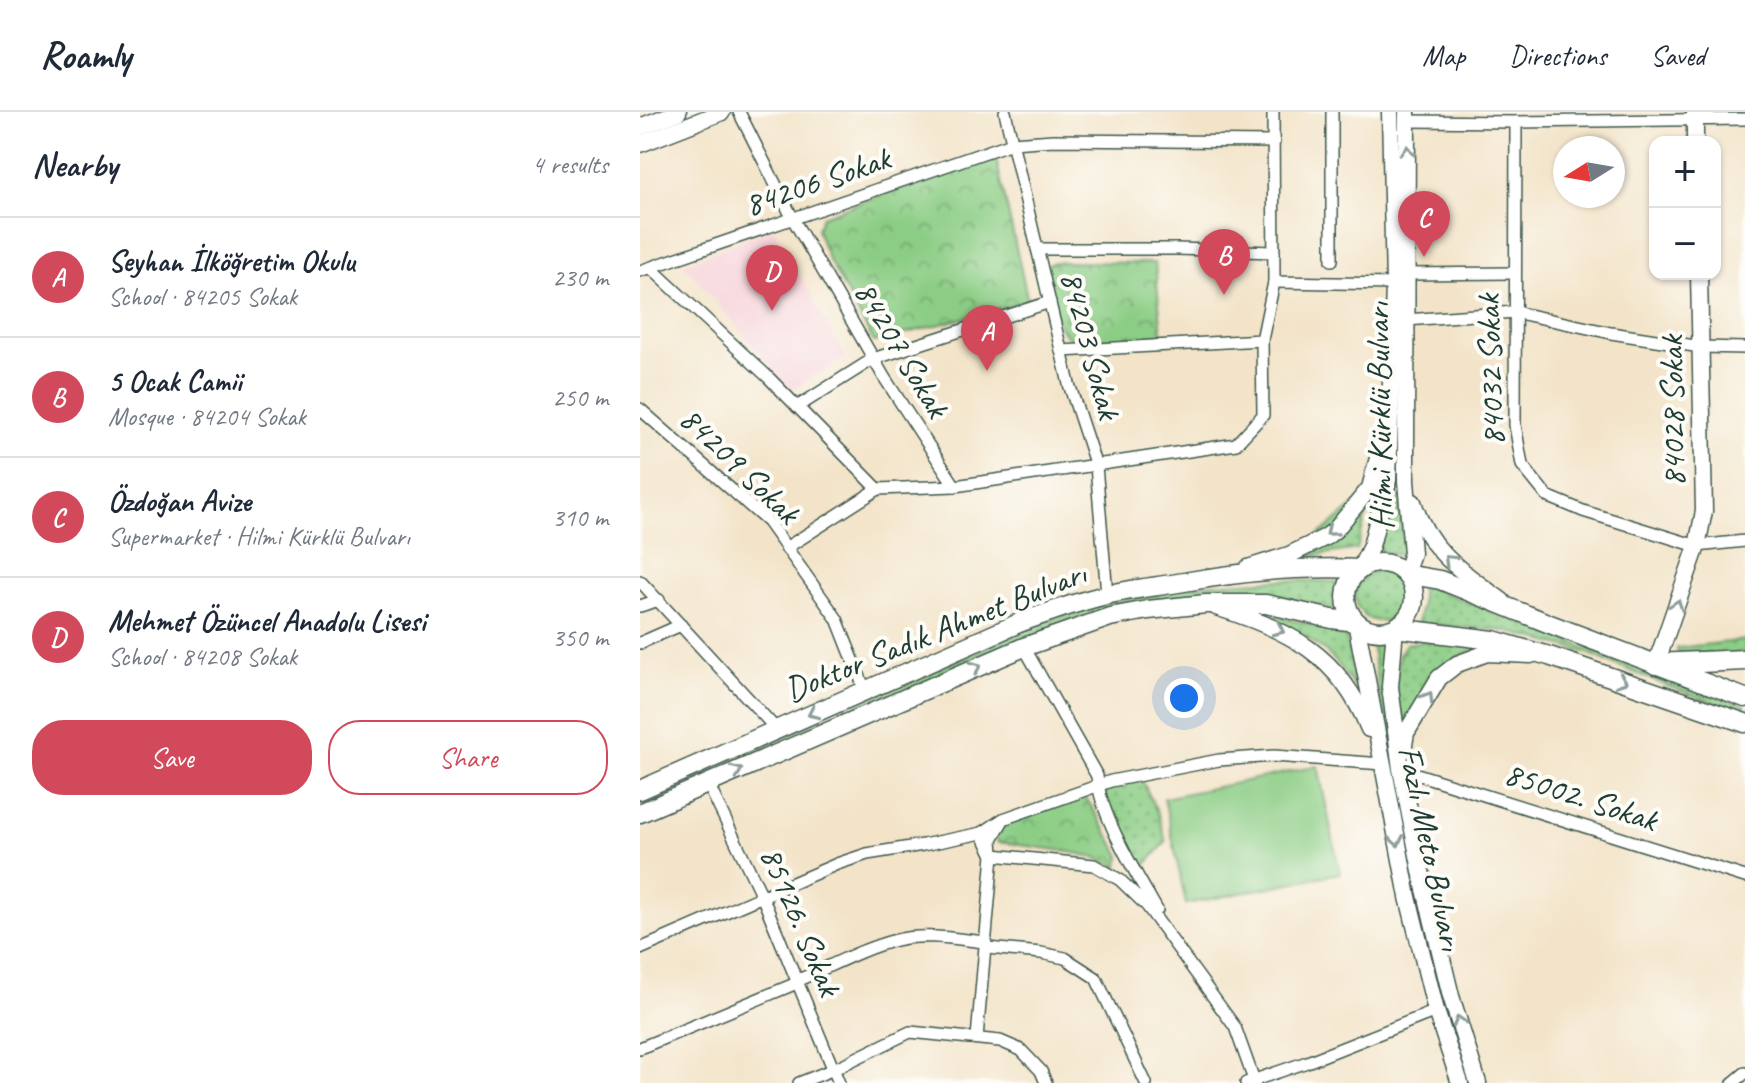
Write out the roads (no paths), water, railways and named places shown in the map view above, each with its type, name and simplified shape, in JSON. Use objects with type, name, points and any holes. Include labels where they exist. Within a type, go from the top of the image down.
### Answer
[{"type":"highway","points":[[1656,664],[1745,660]]},
{"type":"main road","points":[[640,127],[678,112]]},
{"type":"main road","points":[[640,144],[722,112]]},
{"type":"main road","name":"Hilmi Kürklü Bulvarı","points":[[1390,112],[1400,279],[1406,320],[1406,481],[1412,553],[1405,574]]},
{"type":"main road","name":"Hilmi Kürklü Bulvarı","points":[[1360,569],[1371,546],[1388,480],[1389,414],[1400,279],[1407,116]]},
{"type":"main road","name":"84028 Sokak","points":[[1656,664],[1697,546],[1704,511],[1699,280]]},
{"type":"main road","points":[[1202,578],[1289,555],[1336,529],[1370,488],[1389,414]]},
{"type":"main road","points":[[1406,481],[1416,514],[1434,545],[1453,566],[1511,607]]},
{"type":"main road","points":[[1382,563],[1392,565],[1405,574],[1414,589],[1414,600],[1405,622],[1384,632],[1372,631],[1356,622],[1347,609],[1345,597],[1352,576],[1370,564],[1382,563]]},
{"type":"main road","name":"Doktor Sadık Ahmet Bulvarı","points":[[640,790],[1053,610],[1107,594],[1202,578],[1274,569],[1360,569]]},
{"type":"main road","points":[[1405,574],[1440,580],[1745,698]]},
{"type":"main road","points":[[1206,604],[1252,618],[1295,638],[1323,658],[1361,710],[1383,764]]},
{"type":"main road","name":"Doktor Sadık Ahmet Bulvarı","points":[[640,813],[1024,647],[1110,617],[1206,604],[1266,604],[1356,622]]},
{"type":"main road","name":"Fazlı Meto Bulvarı","points":[[1356,622],[1408,897],[1436,1011],[1460,1083]]},
{"type":"main road","points":[[1395,628],[1493,640],[1745,723]]},
{"type":"main road","name":"Fazlı Meto Bulvarı","points":[[1395,628],[1390,687],[1401,769],[1423,881],[1448,984],[1478,1083]]},
{"type":"main road","points":[[1401,769],[1406,733],[1439,678],[1457,664],[1487,653],[1549,656]]},
{"type":"street","name":"84207 Sokak","points":[[739,112],[793,219],[873,359],[955,486]]},
{"type":"street","name":"84203 Sokak","points":[[1005,112],[1069,384],[1096,466],[1107,594]]},
{"type":"street","points":[[786,548],[878,489],[955,486],[1236,444],[1263,415],[1262,340],[1274,282],[1273,112]]},
{"type":"street","points":[[1332,112],[1332,260]]},
{"type":"street","points":[[1407,116],[1516,122],[1695,116],[1745,119]]},
{"type":"street","name":"84032 Sokak","points":[[1516,122],[1515,425],[1522,465],[1547,496],[1583,511],[1697,546]]},
{"type":"street","name":"84206 Sokak","points":[[646,270],[1012,143],[1053,140],[1274,142]]},
{"type":"street","points":[[1037,249],[1274,252]]},
{"type":"street","points":[[646,270],[769,378],[878,489]]},
{"type":"street","points":[[1274,282],[1515,273]]},
{"type":"street","points":[[797,407],[873,359],[1050,302]]},
{"type":"street","points":[[1406,320],[1515,312],[1611,333],[1701,347],[1745,348]]},
{"type":"street","points":[[1061,351],[1262,340]]},
{"type":"street","name":"84209 Sokak","points":[[640,409],[768,522],[837,619],[865,690]]},
{"type":"street","points":[[1697,546],[1745,541]]},
{"type":"street","points":[[640,581],[777,730]]},
{"type":"street","points":[[640,606],[659,600]]},
{"type":"street","points":[[640,643],[681,625]]},
{"type":"street","points":[[1024,647],[1097,776],[1106,812],[1174,942]]},
{"type":"street","points":[[640,949],[837,864],[867,854],[982,833],[1003,819],[1111,781],[1219,760],[1274,756],[1383,764]]},
{"type":"street","name":"85002. Sokak","points":[[1401,769],[1745,877]]},
{"type":"street","name":"85126. Sokak","points":[[708,784],[762,896],[839,1083]]},
{"type":"street","points":[[977,1038],[992,839],[1003,819]]},
{"type":"street","points":[[982,833],[993,855]]},
{"type":"street","points":[[993,855],[1094,865],[1120,880],[1147,906],[1235,1027],[1252,1082],[1436,1011]]},
{"type":"street","points":[[640,1048],[898,939],[928,937],[984,942]]},
{"type":"street","points":[[984,942],[988,948],[1065,958],[1096,978],[1146,1083]]},
{"type":"street","points":[[799,1083],[910,1032],[1000,1041],[1021,1050],[1041,1071],[1046,1083]]},
{"type":"street","points":[[1733,1083],[1745,1073]]},
{"type":"place","name":"Özdoğan Avize","points":[[1424,257]]},
{"type":"place","name":"5 Ocak Camii","points":[[1224,295]]},
{"type":"place","name":"Mehmet Özüncel Anadolu Lisesi","points":[[772,311]]},
{"type":"place","name":"Seyhan İlköğretim Okulu","points":[[987,371]]}]
